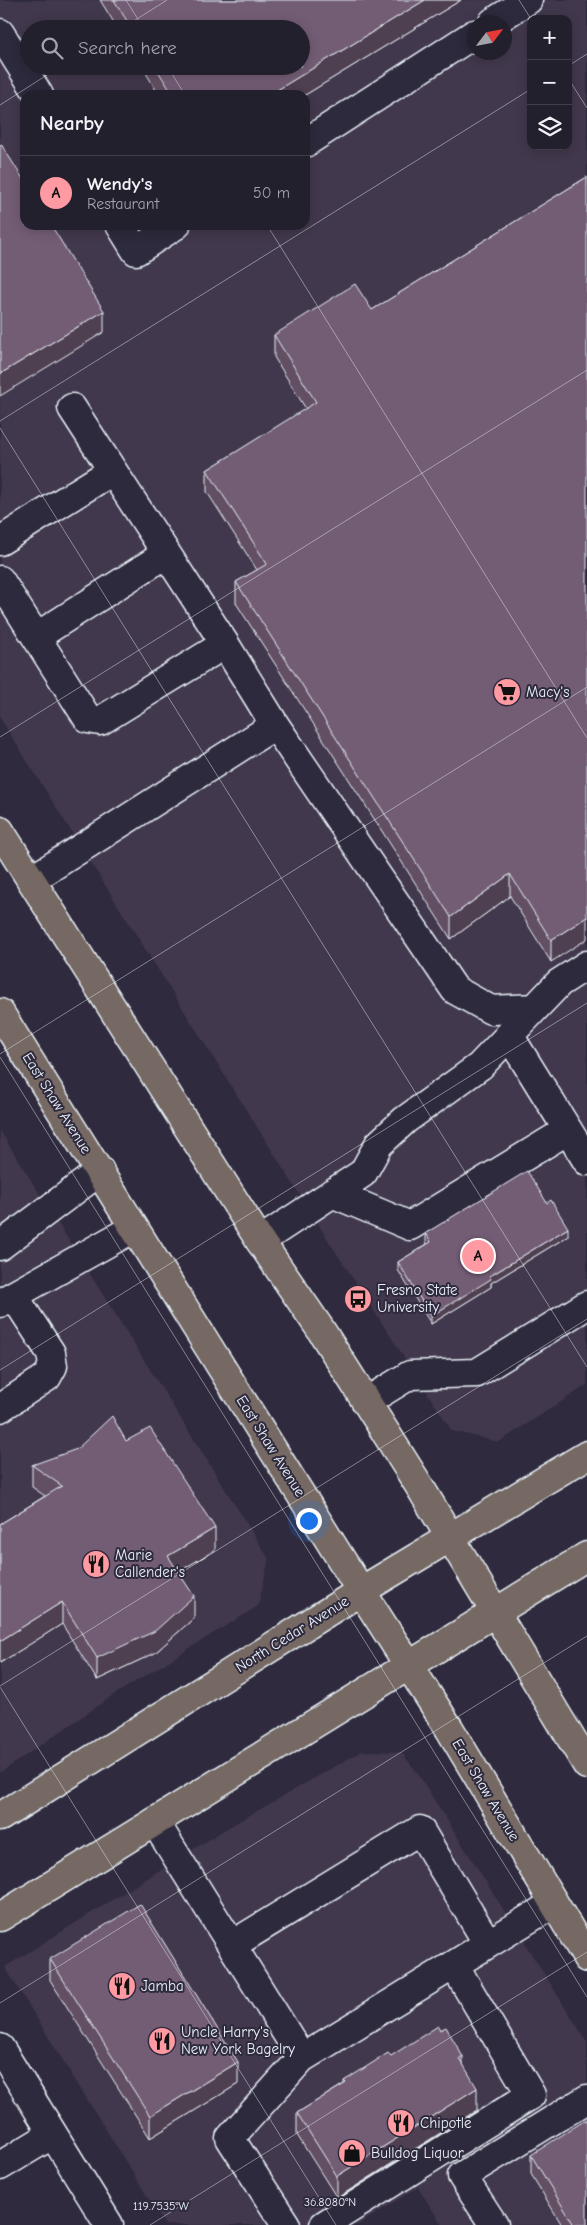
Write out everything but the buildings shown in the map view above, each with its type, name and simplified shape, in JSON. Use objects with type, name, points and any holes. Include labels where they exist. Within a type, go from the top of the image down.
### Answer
[{"type":"main road","points":[[0,831],[260,1241],[319,1327],[450,1538],[587,1765]]},
{"type":"main road","name":"East Shaw Avenue","points":[[0,1013],[361,1591],[449,1728],[587,1958]]},
{"type":"main road","name":"North Cedar Avenue","points":[[0,1817],[361,1591],[587,1455]]},
{"type":"main road","points":[[0,1917],[587,1556]]},
{"type":"street","points":[[504,15],[528,0]]},
{"type":"street","points":[[0,33],[20,65]]},
{"type":"street","points":[[310,139],[467,38]]},
{"type":"street","points":[[26,75],[36,90]]},
{"type":"street","points":[[123,230],[136,251],[168,230]]},
{"type":"street","points":[[72,408],[225,644],[275,725],[455,990],[492,1010],[535,1008]]},
{"type":"street","points":[[0,541],[112,471]]},
{"type":"street","points":[[36,637],[166,554]]},
{"type":"street","points":[[0,580],[88,719],[100,722],[225,644]]},
{"type":"street","points":[[31,880],[275,725]]},
{"type":"street","points":[[260,1241],[363,1173],[379,1144],[405,1120],[480,1066],[559,982],[587,965]]},
{"type":"street","points":[[509,1035],[587,1161]]},
{"type":"street","points":[[332,1193],[410,1226],[568,1130]]},
{"type":"street","points":[[0,1246],[100,1171]]},
{"type":"street","points":[[0,1408],[47,1378],[52,1366],[51,1353],[7,1299],[134,1228]]},
{"type":"street","points":[[366,1402],[410,1375],[477,1373],[587,1305]]},
{"type":"street","points":[[155,1822],[302,2058]]},
{"type":"street","points":[[232,1945],[420,1830],[488,1944]]},
{"type":"street","points":[[286,2225],[230,2138],[302,2058],[553,1904]]},
{"type":"street","points":[[324,2225],[531,2095],[454,1964]]},
{"type":"street","points":[[0,2048],[109,2225]]},
{"type":"street","points":[[494,2225],[462,2176],[587,2099]]},
{"type":"street","points":[[0,2166],[52,2134]]},
{"type":"shaded area","points":[[0,0],[587,0],[587,1385],[499,1442],[452,1431],[332,1246],[0,718]]},
{"type":"shaded area","points":[[0,1131],[269,1559],[258,1606],[112,1696],[0,1773]]},
{"type":"shaded area","points":[[362,1751],[401,1752],[416,1771],[587,2042],[587,2225],[442,2225],[418,2187],[358,2225],[165,2225],[5,1967],[229,1827]]},
{"type":"place","name":"Macy's","points":[[507,692]]},
{"type":"place","name":"Wendy's","points":[[478,1256]]},
{"type":"place","name":"Fresno State University","points":[[358,1299]]},
{"type":"place","name":"Marie Callender's","points":[[96,1564]]},
{"type":"place","name":"Jamba","points":[[122,1986]]},
{"type":"place","name":"Uncle Harry's New York Bagelry","points":[[162,2041]]},
{"type":"place","name":"Chipotle","points":[[401,2123]]},
{"type":"place","name":"Bulldog Liquor","points":[[352,2153]]}]
